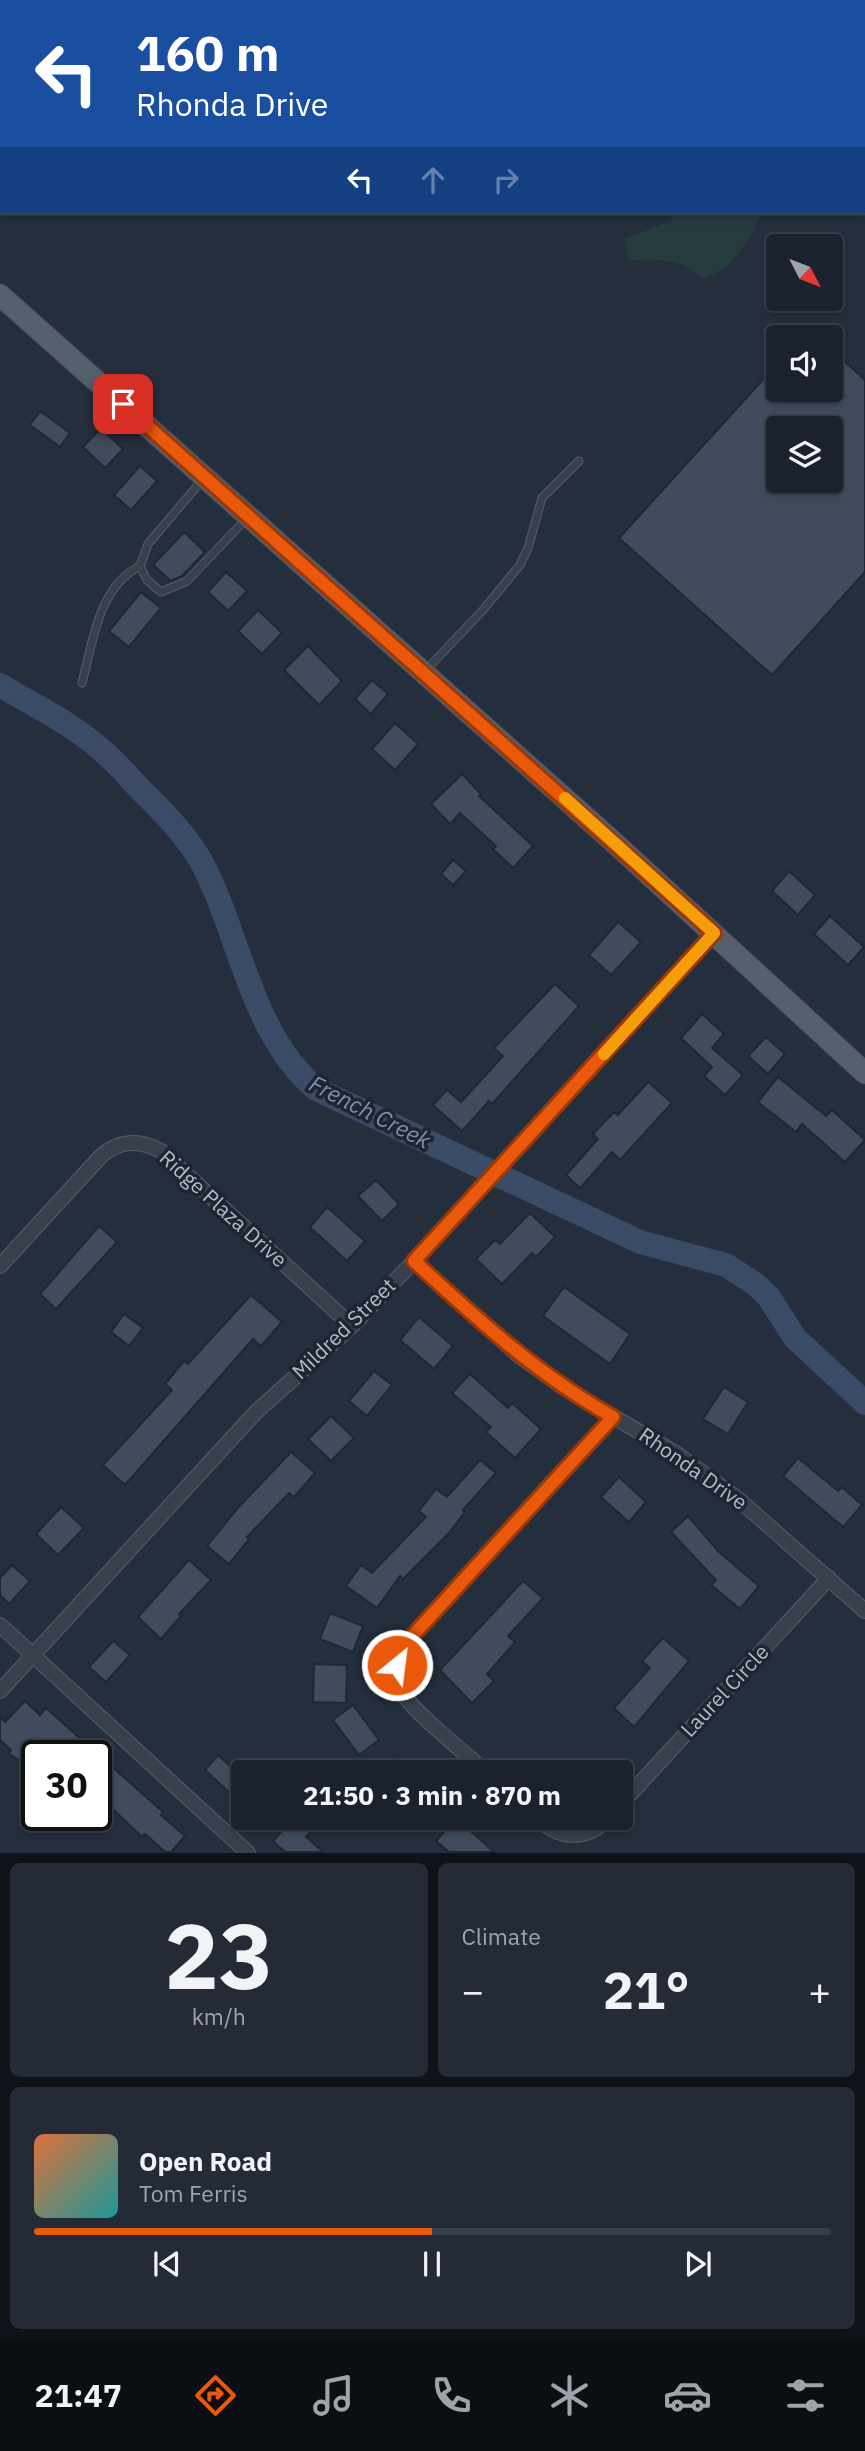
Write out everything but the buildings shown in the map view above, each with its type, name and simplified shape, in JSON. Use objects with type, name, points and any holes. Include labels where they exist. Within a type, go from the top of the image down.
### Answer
[{"type":"main road","points":[[0,295],[425,672],[865,1073]]},
{"type":"street","name":"Mildred Street","points":[[0,1691],[256,1412],[352,1326],[414,1261],[714,933]]},
{"type":"street","name":"Ridge Plaza Drive","points":[[0,1266],[101,1156],[120,1144],[139,1142],[161,1151],[352,1326]]},
{"type":"street","name":"Rhonda Drive","points":[[414,1261],[518,1355],[561,1386],[677,1454],[738,1499],[865,1611]]},
{"type":"street","points":[[473,1760],[405,1698],[397,1677],[400,1654],[405,1644],[613,1417]]},
{"type":"street","name":"Laurel Circle","points":[[633,1791],[829,1578]]},
{"type":"street","points":[[0,1625],[248,1853]]},
{"type":"street","points":[[553,1830],[567,1835],[583,1835],[593,1830]]},
{"type":"lane","points":[[425,672],[482,611],[520,565],[528,548],[542,498],[579,461]]},
{"type":"lane","points":[[82,684],[93,637],[107,599],[127,572],[140,566],[148,544],[205,477]]},
{"type":"lane","points":[[140,566],[147,580],[161,592],[173,589],[187,581],[249,516]]},
{"type":"green space","points":[[673,214],[763,214],[740,252],[724,268],[703,279],[678,263],[629,261],[624,239],[670,221]]},
{"type":"waterway","name":"French Creek","points":[[0,685],[83,735],[118,765],[184,836],[202,863],[215,892],[261,1012],[294,1066],[316,1089],[640,1242],[726,1265],[768,1296],[795,1338],[865,1403]]},
{"type":"slow traffic","points":[[565,798],[714,933],[604,1054]]},
{"type":"route","points":[[123,404],[714,933],[414,1261],[518,1355],[561,1386],[613,1417],[405,1644],[397,1665]]}]
